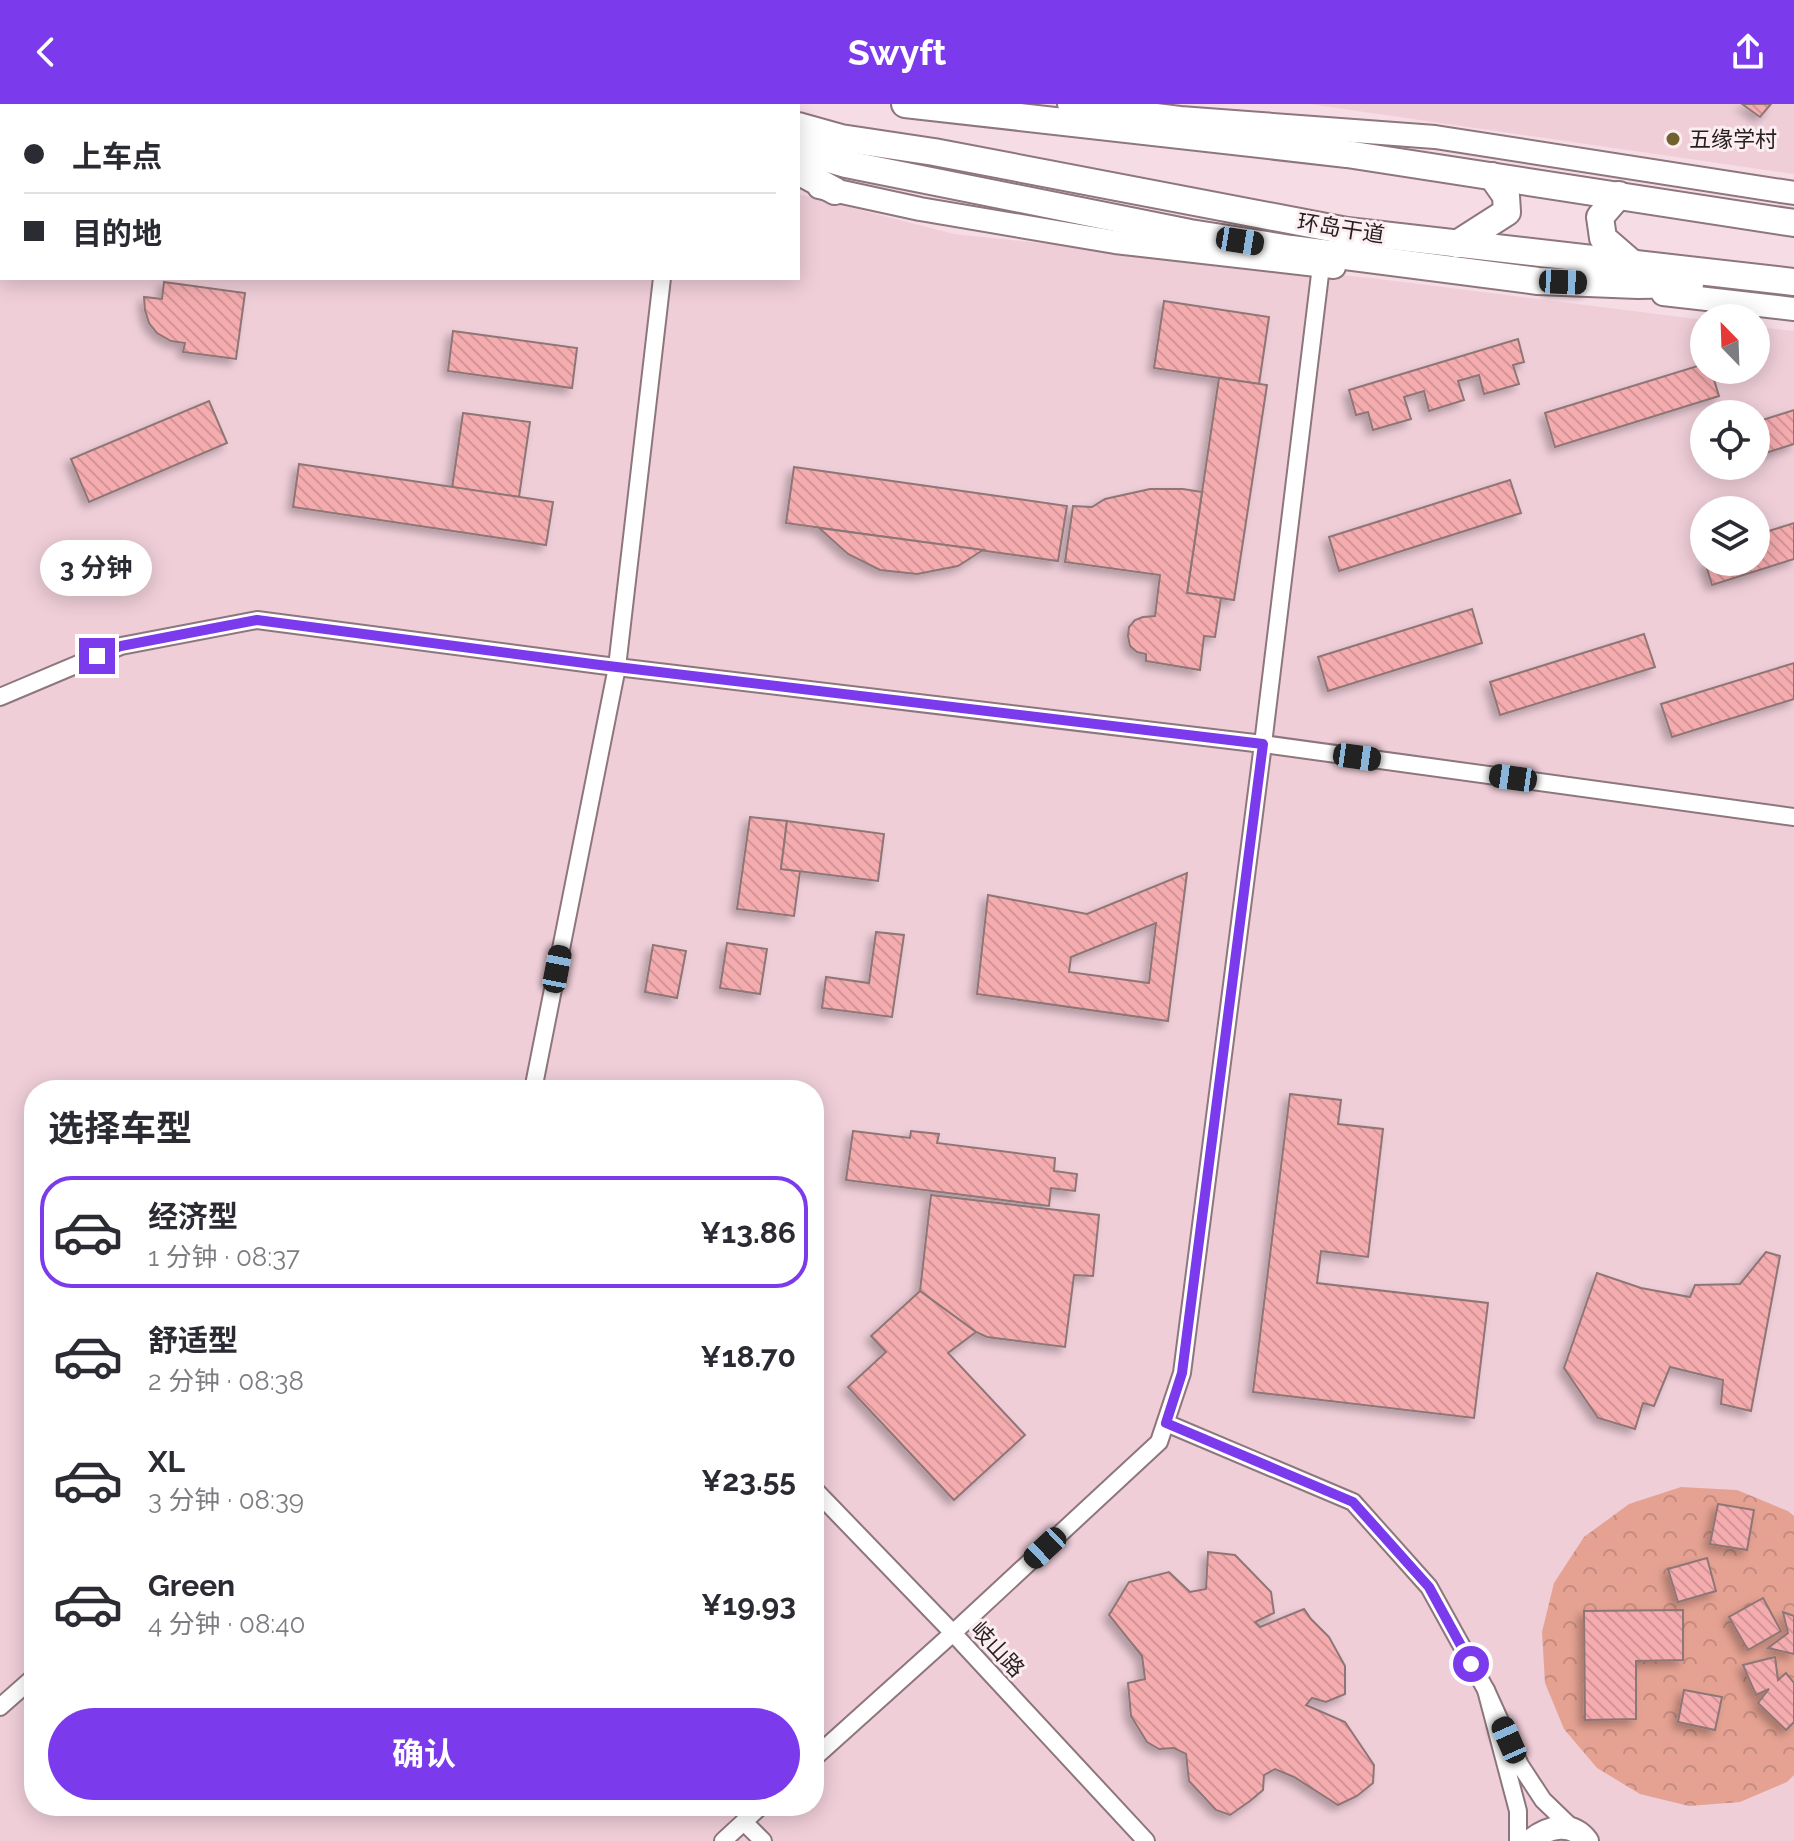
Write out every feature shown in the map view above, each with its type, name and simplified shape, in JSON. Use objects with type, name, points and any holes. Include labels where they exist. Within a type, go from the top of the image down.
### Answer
[{"type":"highway","points":[[905,104],[1347,154],[1794,223]]},
{"type":"highway","name":"环岛干道","points":[[800,127],[841,138],[934,152],[1347,231],[1794,282]]},
{"type":"highway","points":[[800,151],[846,164],[1190,233],[1291,249],[1538,281],[1638,285],[1794,282]]},
{"type":"highway","points":[[800,172],[835,191]]},
{"type":"highway","points":[[1457,244],[1507,212],[1506,196],[1492,176]]},
{"type":"highway","points":[[1619,195],[1600,217],[1603,238],[1633,264]]},
{"type":"main road","points":[[1069,104],[1180,118],[1435,137],[1794,193]]},
{"type":"main road","points":[[800,182],[920,209],[1115,242],[1321,266],[1538,281],[1794,309]]},
{"type":"main road","points":[[1530,1841],[1550,1829],[1560,1827],[1585,1837]]},
{"type":"street","points":[[824,1749],[1159,1442],[1166,1423],[1182,1373],[1321,266]]},
{"type":"street","points":[[535,1080],[617,667],[662,280]]},
{"type":"street","points":[[0,697],[121,646],[257,620],[617,667],[1263,744],[1794,817]]},
{"type":"street","points":[[1166,1423],[1353,1502],[1429,1587],[1486,1690],[1520,1765],[1543,1800],[1585,1837]]},
{"type":"street","name":"岐山路","points":[[824,1499],[1146,1841]]},
{"type":"street","points":[[0,1707],[24,1686]]},
{"type":"street","points":[[1486,1690],[1518,1811],[1518,1841]]},
{"type":"street","points":[[723,1841],[750,1816]]},
{"type":"street","points":[[744,1822],[763,1841]]},
{"type":"shaded area","name":"五缘学村","points":[[1309,104],[1794,104],[1794,174]]},
{"type":"shaded area","points":[[800,195],[954,234],[1379,279],[1690,318],[1690,384],[1770,384],[1770,328],[1794,331],[1794,1841],[0,1841],[0,280],[800,280]]},
{"type":"green space","points":[[1681,1487],[1737,1490],[1794,1516],[1794,1775],[1787,1782],[1740,1802],[1689,1806],[1640,1794],[1597,1768],[1564,1729],[1545,1683],[1542,1632],[1554,1583],[1584,1537],[1629,1504]]},
{"type":"building","points":[[1742,104],[1771,104],[1760,117]]},
{"type":"building","points":[[164,282],[245,293],[236,359],[183,352],[185,343],[171,341],[157,333],[149,323],[144,297],[162,299]]},
{"type":"building","points":[[1164,301],[1269,317],[1259,384],[1154,368]]},
{"type":"building","points":[[453,331],[577,348],[572,388],[448,371]]},
{"type":"building","points":[[1518,339],[1524,362],[1513,365],[1519,384],[1484,394],[1479,375],[1458,381],[1464,400],[1429,411],[1424,391],[1404,397],[1411,419],[1373,430],[1368,412],[1356,415],[1349,390]]},
{"type":"building","points":[[1690,368],[1690,384],[1715,384],[1719,396],[1690,400],[1690,405],[1555,447],[1545,413]]},
{"type":"building","points":[[1219,378],[1267,385],[1234,600],[1187,593]]},
{"type":"building","points":[[209,401],[227,443],[89,502],[71,459]]},
{"type":"building","points":[[1794,410],[1794,444],[1770,452],[1770,418]]},
{"type":"building","points":[[463,413],[530,422],[519,497],[452,488]]},
{"type":"building","points":[[299,464],[553,502],[546,545],[293,507]]},
{"type":"building","points":[[794,467],[1067,506],[1058,561],[786,523]]},
{"type":"building","points":[[1510,480],[1521,513],[1339,571],[1329,537]]},
{"type":"building","points":[[1150,489],[1202,492],[1187,593],[1221,598],[1215,637],[1204,636],[1200,670],[1146,661],[1146,654],[1130,646],[1129,627],[1135,620],[1155,616],[1160,575],[1065,562],[1073,506],[1092,507],[1105,499]]},
{"type":"building","points":[[1794,523],[1794,559],[1770,567],[1770,531]]},
{"type":"building","points":[[819,528],[983,550],[958,566],[917,574],[880,570],[848,554]]},
{"type":"building","points":[[1709,576],[1740,576],[1712,585]]},
{"type":"building","points":[[1472,609],[1482,643],[1328,691],[1318,657]]},
{"type":"building","points":[[1644,634],[1655,667],[1500,715],[1490,682]]},
{"type":"building","points":[[1794,663],[1794,699],[1672,737],[1661,704]]},
{"type":"building","points":[[750,817],[787,821],[781,869],[800,871],[794,916],[737,909]]},
{"type":"building","points":[[787,821],[884,834],[878,881],[781,869]]},
{"type":"building","points":[[1187,873],[1168,1021],[977,994],[988,895],[1087,914]],"holes":[[[1156,923],[1149,983],[1069,972],[1071,957]]]},
{"type":"building","points":[[876,932],[904,935],[892,1017],[822,1008],[826,977],[869,983]]},
{"type":"building","points":[[727,943],[767,949],[760,994],[720,988]]},
{"type":"building","points":[[653,945],[686,951],[677,998],[645,992]]},
{"type":"building","points":[[1290,1094],[1341,1100],[1338,1124],[1383,1129],[1368,1257],[1321,1251],[1317,1283],[1488,1303],[1474,1418],[1253,1392]]},
{"type":"building","points":[[853,1131],[910,1138],[911,1131],[939,1134],[937,1143],[1055,1158],[1054,1171],[1077,1174],[1075,1191],[1051,1188],[1049,1206],[846,1180]]},
{"type":"building","points":[[931,1195],[1099,1215],[1093,1276],[1074,1275],[1065,1347],[987,1337],[920,1291]]},
{"type":"building","points":[[1766,1252],[1780,1256],[1751,1411],[1721,1404],[1723,1380],[1670,1367],[1654,1406],[1643,1403],[1635,1429],[1598,1418],[1564,1368],[1597,1273],[1641,1288],[1690,1297],[1695,1285],[1740,1284]]},
{"type":"building","points":[[920,1291],[976,1332],[948,1353],[1025,1435],[954,1500],[848,1387],[886,1352],[871,1336]]},
{"type":"building","points":[[1718,1504],[1754,1510],[1747,1550],[1710,1544]]},
{"type":"building","points":[[1208,1552],[1235,1555],[1271,1592],[1274,1613],[1255,1622],[1260,1627],[1304,1609],[1329,1637],[1345,1666],[1345,1694],[1326,1702],[1312,1698],[1306,1705],[1345,1722],[1374,1765],[1373,1783],[1357,1796],[1338,1805],[1294,1777],[1275,1769],[1264,1775],[1263,1790],[1230,1815],[1216,1810],[1189,1781],[1186,1754],[1174,1748],[1159,1749],[1147,1742],[1131,1716],[1128,1683],[1145,1679],[1142,1656],[1109,1615],[1129,1582],[1169,1572],[1190,1592],[1206,1589]]},
{"type":"building","points":[[1707,1558],[1716,1591],[1678,1602],[1668,1569]]},
{"type":"building","points":[[1763,1598],[1781,1631],[1748,1650],[1729,1617]]},
{"type":"building","points":[[1683,1610],[1683,1660],[1636,1661],[1636,1719],[1585,1720],[1584,1611]]},
{"type":"building","points":[[1783,1612],[1794,1616],[1794,1654],[1768,1648],[1788,1633]]},
{"type":"building","points":[[1775,1657],[1778,1680],[1786,1673],[1794,1683],[1794,1722],[1786,1730],[1758,1703],[1769,1689],[1756,1695],[1743,1665]]},
{"type":"building","points":[[1684,1690],[1722,1697],[1715,1730],[1678,1722]]},
{"type":"place","name":"五缘学村","points":[[1673,139]]},
{"type":"route","points":[[97,656],[121,646],[257,620],[600,665],[1263,744],[1182,1373],[1166,1423],[1353,1502],[1429,1587],[1471,1664]]}]
